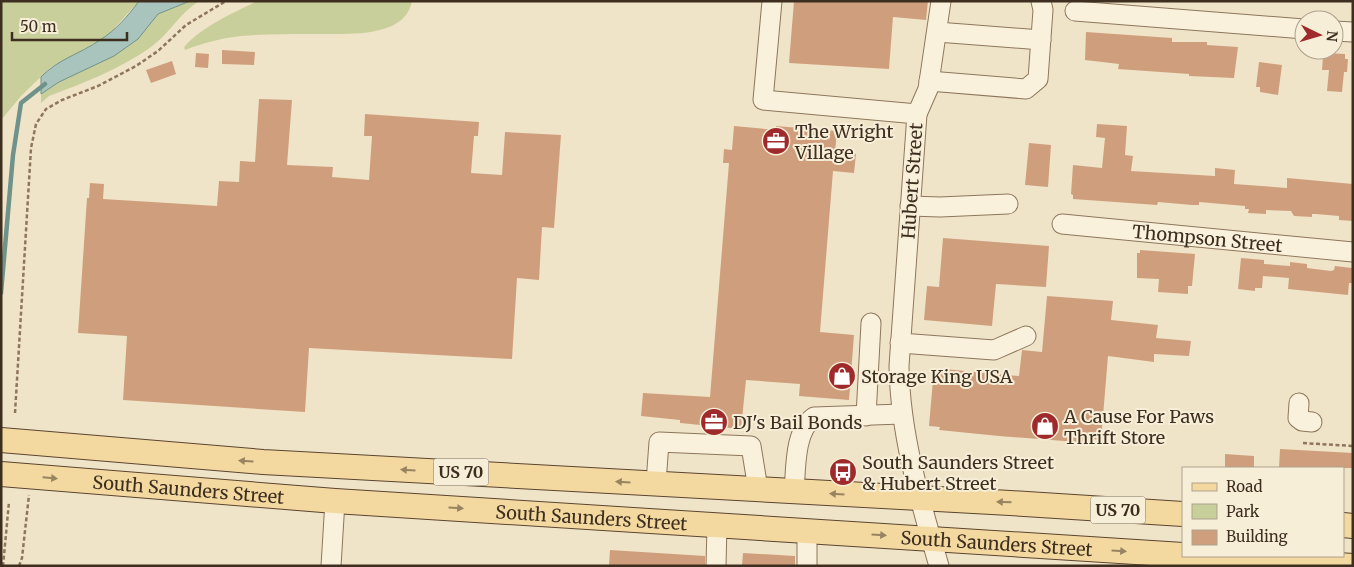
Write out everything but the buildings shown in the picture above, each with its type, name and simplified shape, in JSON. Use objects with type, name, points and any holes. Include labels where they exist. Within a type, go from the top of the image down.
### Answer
[{"type":"main road","name":"South Saunders Street","points":[[1,440],[254,461],[1182,514]]},
{"type":"main road","name":"South Saunders Street","points":[[1,474],[335,500],[1182,555]]},
{"type":"main road","points":[[1210,557],[1294,564],[1353,566]]},
{"type":"street","name":"Hubert Street","points":[[772,1],[763,100],[917,114],[900,343],[899,388],[912,470],[939,566]]},
{"type":"street","points":[[917,114],[930,81],[941,1]]},
{"type":"street","points":[[930,81],[1026,89],[1038,79],[1043,10],[1041,1]]},
{"type":"street","points":[[1075,11],[1294,28]]},
{"type":"street","points":[[936,32],[1041,40]]},
{"type":"street","points":[[910,206],[940,207],[1008,204]]},
{"type":"street","name":"Thompson Street","points":[[1062,224],[1353,252]]},
{"type":"street","points":[[866,416],[870,323]]},
{"type":"street","points":[[900,343],[994,350],[1026,336]]},
{"type":"street","points":[[1299,402],[1298,418],[1302,421],[1312,422]]},
{"type":"street","points":[[794,492],[802,431],[806,422],[814,417],[902,414]]},
{"type":"street","points":[[656,484],[659,442],[751,446],[758,490]]},
{"type":"street","points":[[332,566],[335,500]]},
{"type":"street","points":[[716,566],[717,525]]},
{"type":"street","points":[[806,566],[807,531]]},
{"type":"path","points":[[15,413],[30,148],[36,124],[52,105],[98,86],[136,66],[158,51],[186,25],[226,1]]},
{"type":"path","points":[[1303,443],[1353,446]]},
{"type":"path","points":[[18,566],[22,558],[29,494]]},
{"type":"path","points":[[3,566],[9,502]]},
{"type":"green space","points":[[1,1],[139,1],[111,32],[100,41],[51,67],[22,95],[1,120]]},
{"type":"green space","points":[[190,1],[199,1],[151,47],[114,69],[49,96],[41,103],[41,94],[59,82],[138,39],[158,14]]},
{"type":"green space","points":[[257,1],[412,1],[407,14],[397,23],[385,29],[354,34],[241,36],[213,41],[185,50],[184,47],[200,32],[228,15]]},
{"type":"water","points":[[139,1],[190,1],[158,14],[138,39],[114,56],[59,82],[41,94],[41,77],[62,61],[106,36],[131,12]]},
{"type":"waterway","points":[[1,293],[13,155],[21,103],[45,84]]},
{"type":"place","name":"The Wright Village","points":[[776,141]]},
{"type":"place","name":"Storage King USA","points":[[842,376]]},
{"type":"place","name":"DJ's Bail Bonds","points":[[714,422]]},
{"type":"place","name":"A Cause For Paws Thrift Store","points":[[1045,426]]},
{"type":"place","name":"South Saunders Street & Hubert Street","points":[[843,472]]}]
